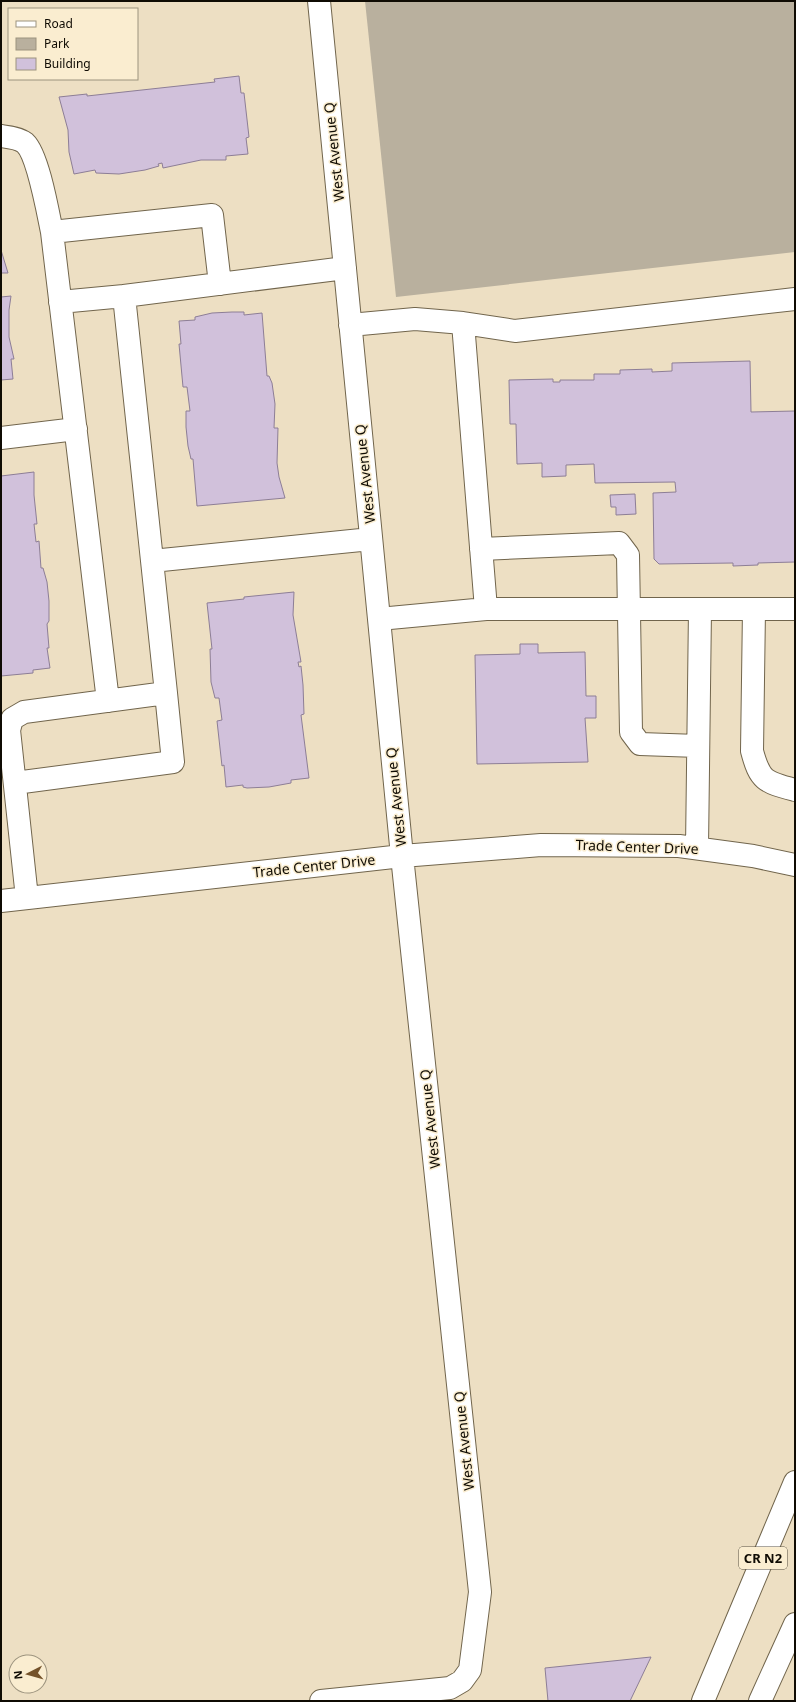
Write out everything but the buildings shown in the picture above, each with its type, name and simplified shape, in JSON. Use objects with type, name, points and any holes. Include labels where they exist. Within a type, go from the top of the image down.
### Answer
[{"type":"street","name":"West Avenue Q","points":[[319,1],[402,856],[480,1592],[470,1670],[462,1680],[450,1688],[320,1701]]},
{"type":"street","points":[[1,136],[11,137],[25,143],[33,156],[52,232],[108,700]]},
{"type":"street","points":[[52,232],[212,215],[220,284]]},
{"type":"street","points":[[60,302],[124,296],[345,268]]},
{"type":"street","points":[[15,783],[173,762],[124,296]]},
{"type":"street","points":[[350,326],[415,319],[463,323],[515,331],[795,299]]},
{"type":"street","points":[[463,323],[486,609]]},
{"type":"street","points":[[1,438],[76,429]]},
{"type":"street","points":[[152,561],[371,539]]},
{"type":"street","points":[[481,549],[619,543],[628,555],[631,732],[640,744],[698,746]]},
{"type":"street","points":[[379,619],[486,609],[795,609]]},
{"type":"street","points":[[697,848],[700,609]]},
{"type":"street","points":[[754,609],[752,751],[758,771],[772,784],[795,790]]},
{"type":"street","points":[[27,898],[9,730],[12,719],[24,712],[166,693]]},
{"type":"street","name":"Trade Center Drive","points":[[1,901],[402,856],[541,845],[679,846],[753,856],[795,865]]},
{"type":"street","name":"CR N2","points":[[703,1701],[795,1482]]},
{"type":"street","points":[[760,1701],[795,1624]]},
{"type":"green space","points":[[365,1],[795,1],[795,252],[396,297]]}]
